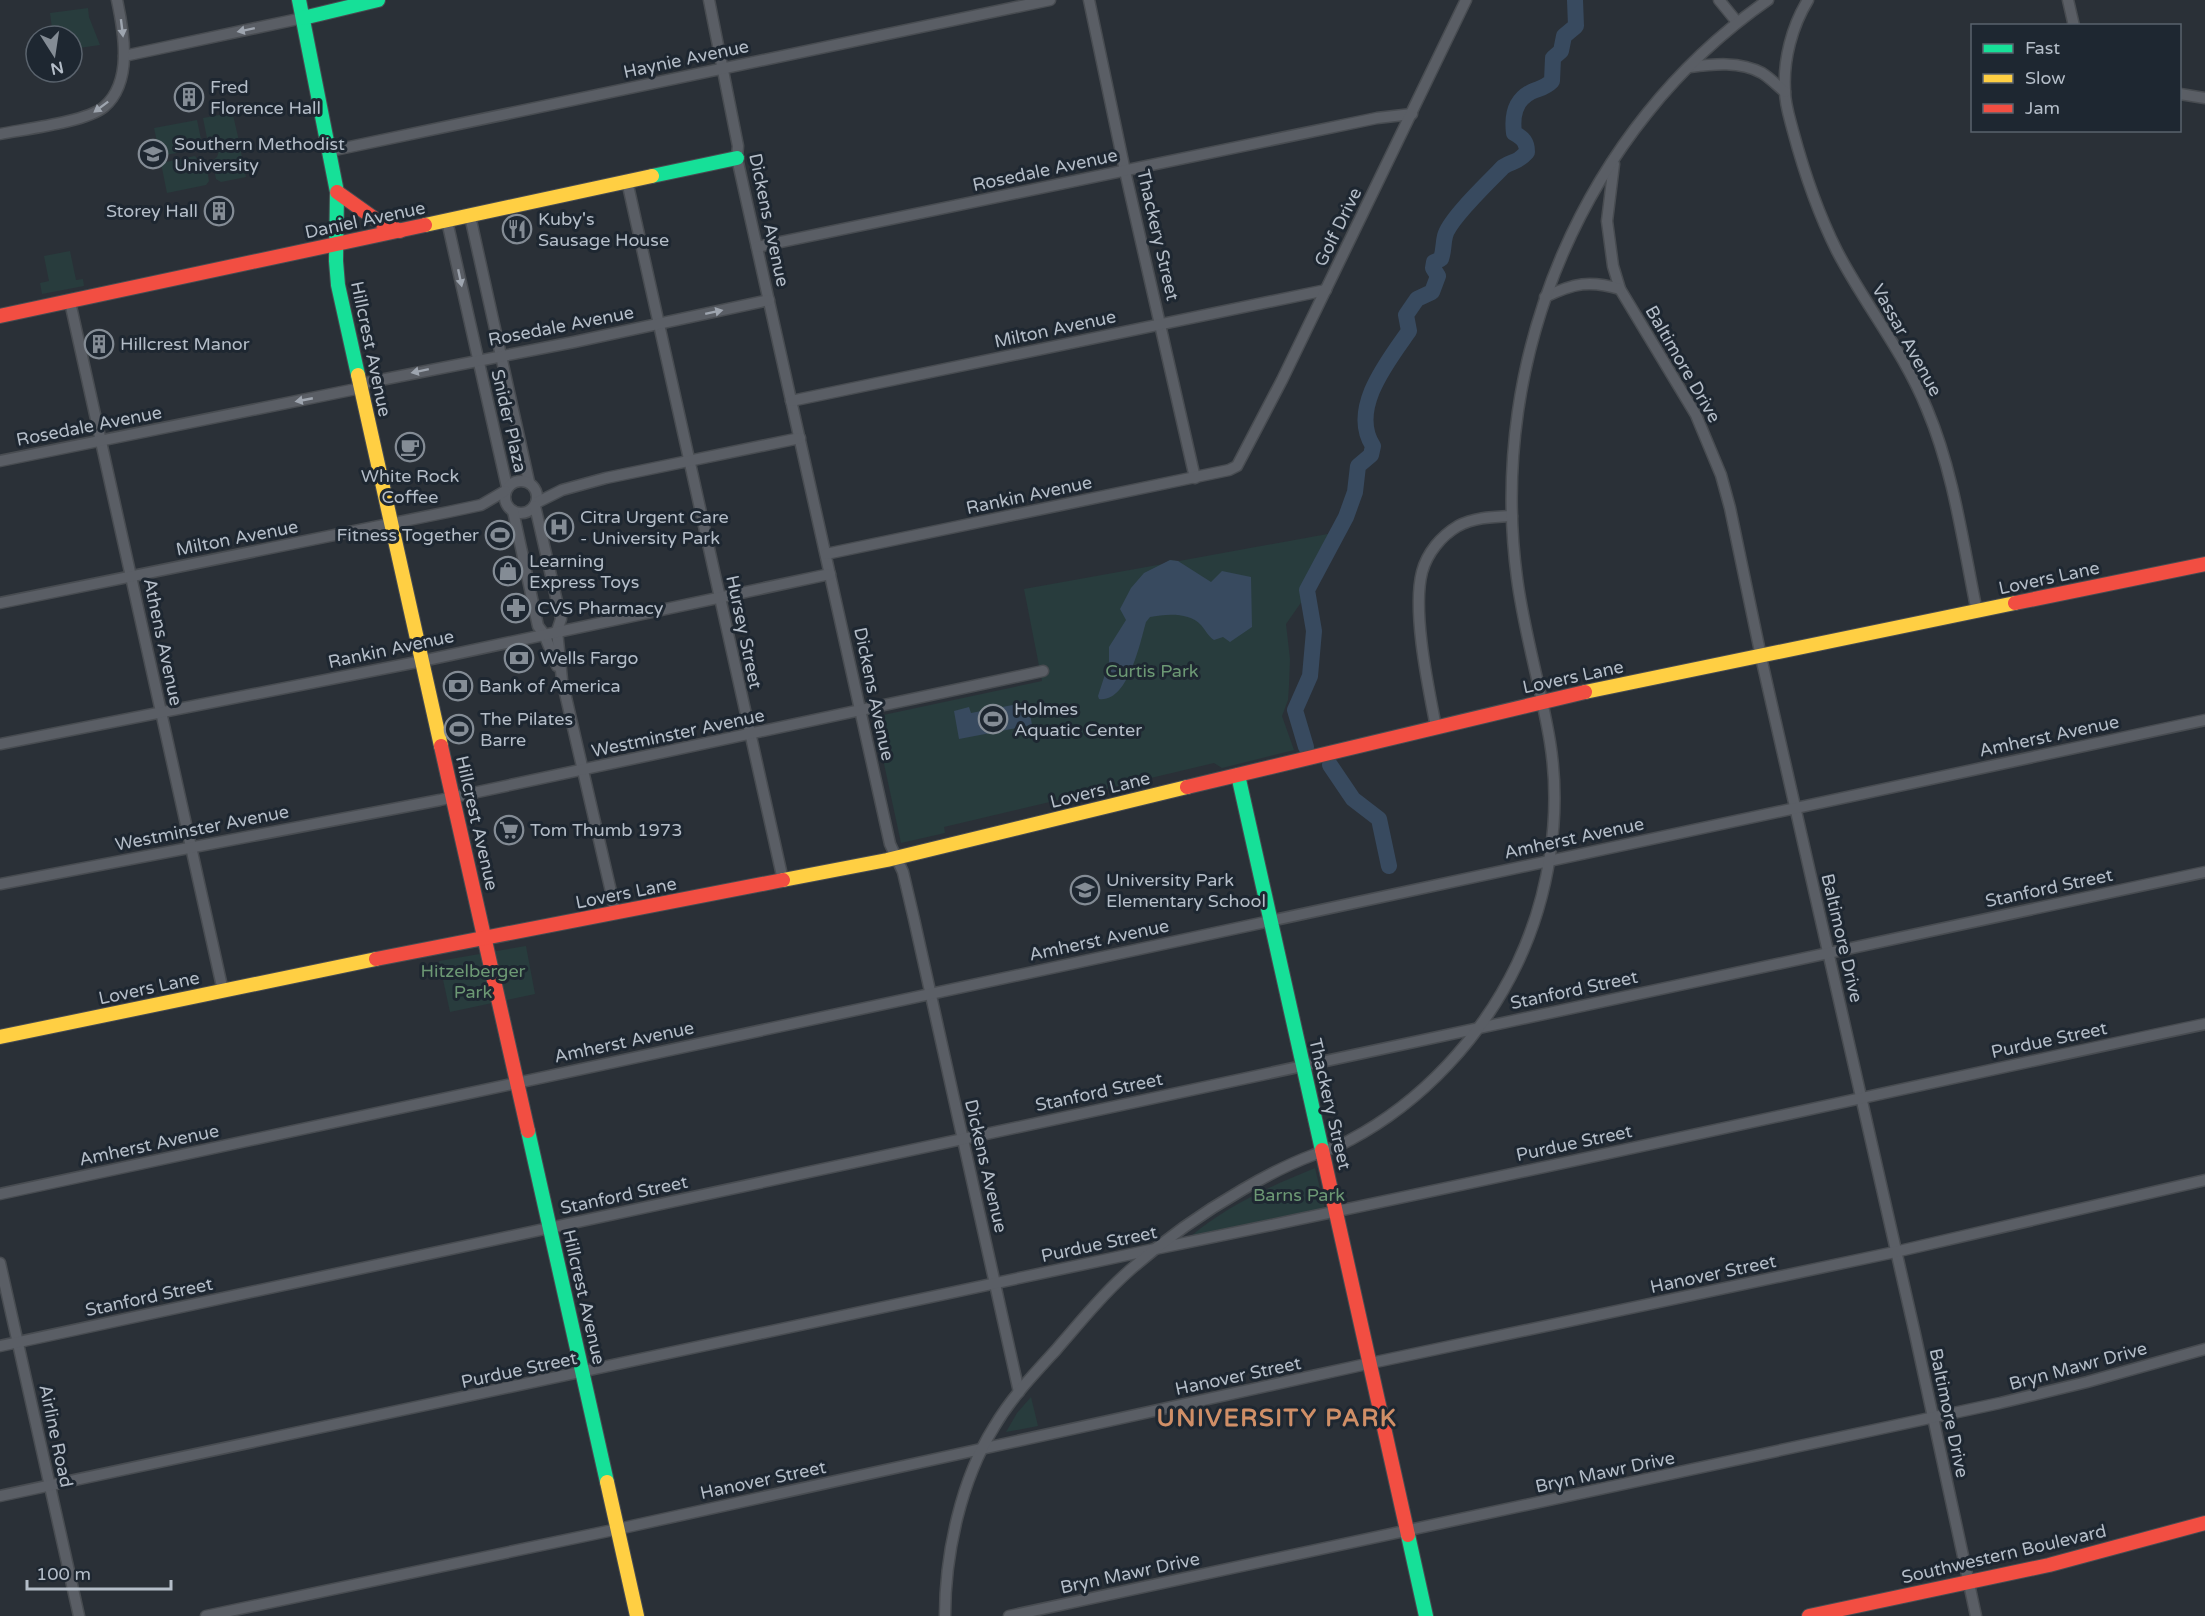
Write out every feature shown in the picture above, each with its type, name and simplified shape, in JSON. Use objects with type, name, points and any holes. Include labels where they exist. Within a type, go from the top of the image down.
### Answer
[{"type":"street","points":[[0,134],[87,115],[104,107],[118,86],[124,56],[117,0]]},
{"type":"street","name":"Hillcrest Avenue","points":[[299,0],[337,192],[336,268],[340,304],[361,386],[637,1616]]},
{"type":"street","points":[[124,56],[378,0]]},
{"type":"street","name":"Dickens Avenue","points":[[709,0],[738,146],[737,158],[791,401],[890,844],[903,872],[931,993],[1019,1392]]},
{"type":"street","name":"Haynie Avenue","points":[[330,151],[1050,0]]},
{"type":"street","name":"Thackery Street","points":[[1089,0],[1125,171],[1195,478]]},
{"type":"street","name":"Golf Drive","points":[[1237,466],[1282,380],[1466,0]]},
{"type":"street","points":[[1719,0],[1737,22]]},
{"type":"street","points":[[945,1616],[947,1570],[952,1542],[959,1512],[982,1449],[993,1428],[1019,1392],[1090,1310],[1155,1249],[1207,1211],[1243,1189],[1312,1155],[1346,1143],[1405,1103],[1451,1061],[1479,1028],[1501,995],[1527,941],[1544,888],[1555,803],[1550,744],[1520,602],[1512,516],[1519,398],[1536,324],[1558,261],[1586,205],[1653,105],[1737,22],[1768,0]]},
{"type":"street","name":"Vassar Avenue","points":[[1808,0],[1791,37],[1786,64],[1785,92],[1803,167],[1837,252],[1918,388],[1929,412],[1946,464],[1977,612]]},
{"type":"street","points":[[2068,0],[2074,24]]},
{"type":"street","points":[[1690,67],[1710,64],[1737,65],[1762,73],[1785,92]]},
{"type":"street","points":[[2181,94],[2205,98]]},
{"type":"street","name":"Rosedale Avenue","points":[[757,247],[1377,118],[1412,114]]},
{"type":"street","name":"Daniel Avenue","points":[[0,316],[737,158]]},
{"type":"street","name":"Baltimore Drive","points":[[1614,160],[1607,221],[1612,266],[1620,289],[1683,392],[1710,444],[1730,508],[1761,657],[1976,1616]]},
{"type":"street","name":"Hursey Street","points":[[627,181],[783,880]]},
{"type":"street","points":[[337,192],[367,216],[380,224],[400,231]]},
{"type":"street","name":"Snider Plaza","points":[[470,216],[531,484]]},
{"type":"street","name":"Snider Plaza","points":[[447,221],[506,489]]},
{"type":"street","points":[[1545,297],[1571,285],[1584,283],[1600,283],[1620,289]]},
{"type":"street","name":"Milton Avenue","points":[[791,401],[1326,290]]},
{"type":"street","name":"Rosedale Avenue","points":[[0,461],[769,300]]},
{"type":"street","name":"Athens Avenue","points":[[70,302],[223,991]]},
{"type":"street","points":[[511,510],[525,513],[536,504],[562,490],[606,478],[800,438]]},
{"type":"street","name":"Rankin Avenue","points":[[826,554],[1229,471],[1237,466]]},
{"type":"street","points":[[562,490],[517,481],[506,489],[504,501],[511,510],[538,626],[544,634],[562,680]]},
{"type":"street","points":[[531,484],[537,494],[536,504],[561,619],[557,631],[562,680],[616,913]]},
{"type":"street","name":"Milton Avenue","points":[[0,603],[481,505],[506,489]]},
{"type":"street","name":"Milton Avenue","points":[[481,505],[511,510]]},
{"type":"street","points":[[1436,727],[1422,636],[1420,590],[1425,563],[1438,543],[1459,526],[1488,517],[1512,516]]},
{"type":"street","name":"Lovers Lane","points":[[0,1037],[485,937],[897,858],[1542,701],[2205,564]]},
{"type":"street","name":"Rankin Avenue","points":[[0,744],[422,661],[830,574]]},
{"type":"street","name":"Westminster Avenue","points":[[0,885],[453,797],[1043,671]]},
{"type":"street","name":"Amherst Avenue","points":[[0,1194],[517,1081],[2205,720]]},
{"type":"street","name":"Thackery Street","points":[[1238,775],[1426,1616]]},
{"type":"street","name":"Stanford Street","points":[[0,1346],[2205,872]]},
{"type":"street","name":"Purdue Street","points":[[0,1496],[1336,1212],[1861,1096],[2205,1024]]},
{"type":"street","name":"Hanover Street","points":[[206,1616],[1895,1252],[2205,1180]]},
{"type":"street","name":"Airline Road","points":[[0,1263],[79,1616]]},
{"type":"street","name":"Bryn Mawr Drive","points":[[1009,1616],[2034,1395],[2205,1349]]},
{"type":"street","name":"Southwestern Boulevard","points":[[1809,1616],[2049,1565],[2205,1523]]},
{"type":"green space","points":[[88,8],[89,17],[100,45],[84,47],[84,24],[51,24],[50,13]]},
{"type":"green space","points":[[233,115],[239,141],[218,145],[207,138],[203,118]]},
{"type":"green space","points":[[197,120],[201,139],[193,150],[160,156],[154,128]]},
{"type":"green space","points":[[240,147],[246,177],[221,182],[216,179],[212,161],[217,157],[219,151]]},
{"type":"green space","points":[[195,156],[206,163],[209,181],[206,185],[167,193],[161,163]]},
{"type":"green space","points":[[70,251],[76,280],[83,279],[84,286],[42,294],[40,283],[49,281],[44,256]]},
{"type":"green space","name":"Curtis Park","points":[[1344,531],[1316,586],[1286,624],[1290,659],[1289,685],[1288,700],[1282,716],[1294,750],[1222,768],[1214,763],[944,827],[945,833],[901,843],[874,717],[1042,681],[1024,589],[1163,564],[1170,560],[1179,561]]},
{"type":"green space","name":"Hitzelberger Park","points":[[526,946],[535,994],[450,1012],[439,961]]},
{"type":"green space","name":"Barns Park","points":[[1315,1168],[1325,1209],[1190,1237],[1234,1206]]},
{"type":"green space","points":[[1031,1397],[1038,1426],[1006,1432],[1017,1413]]},
{"type":"water","points":[[1170,560],[1178,561],[1211,582],[1222,571],[1251,577],[1252,627],[1230,642],[1223,637],[1214,640],[1196,621],[1184,616],[1150,617],[1146,622],[1136,657],[1125,682],[1118,692],[1109,698],[1099,699],[1109,662],[1109,647],[1126,620],[1120,609],[1131,588],[1144,573]]},
{"type":"water","name":"Holmes Aquatic Center","points":[[1028,702],[1032,725],[959,739],[954,711],[969,707],[971,713]]},
{"type":"waterway","points":[[1306,747],[1295,710],[1310,676],[1314,631],[1307,590],[1346,517],[1355,492],[1358,466],[1371,455],[1373,446],[1367,432],[1366,417],[1368,401],[1382,371],[1409,331],[1406,315],[1417,299],[1432,292],[1438,276],[1433,268],[1434,262],[1441,259],[1448,229],[1461,211],[1503,167],[1527,152],[1524,141],[1514,133],[1515,110],[1525,96],[1545,87],[1552,81],[1553,58],[1561,51],[1564,36],[1576,26],[1575,0]]},
{"type":"waterway","points":[[1330,765],[1353,799],[1379,819],[1389,866]]},
{"type":"traffic: fast","points":[[299,0],[337,192],[338,285],[358,375]]},
{"type":"traffic: fast","points":[[303,18],[378,0]]},
{"type":"traffic: fast","points":[[652,176],[737,158]]},
{"type":"traffic: fast","points":[[1238,775],[1322,1150]]},
{"type":"traffic: fast","points":[[528,1131],[607,1482]]},
{"type":"traffic: fast","points":[[1408,1535],[1426,1616]]},
{"type":"traffic: slow","points":[[425,225],[652,176]]},
{"type":"traffic: slow","points":[[358,375],[441,746]]},
{"type":"traffic: slow","points":[[1585,692],[2015,603]]},
{"type":"traffic: slow","points":[[783,880],[887,860],[1187,787]]},
{"type":"traffic: slow","points":[[0,1037],[376,959]]},
{"type":"traffic: slow","points":[[607,1482],[637,1616]]},
{"type":"traffic: jam","points":[[337,192],[375,219],[400,231]]},
{"type":"traffic: jam","points":[[0,316],[425,225]]},
{"type":"traffic: jam","points":[[2015,603],[2205,564]]},
{"type":"traffic: jam","points":[[1187,787],[1585,692]]},
{"type":"traffic: jam","points":[[441,746],[528,1131]]},
{"type":"traffic: jam","points":[[376,959],[783,880]]},
{"type":"traffic: jam","points":[[1322,1150],[1408,1535]]},
{"type":"traffic: jam","points":[[1809,1616],[2049,1565],[2205,1523]]},
{"type":"place","name":"Fred Florence Hall","points":[[189,97]]},
{"type":"place","name":"Southern Methodist University","points":[[153,154]]},
{"type":"place","name":"Storey Hall","points":[[219,211]]},
{"type":"place","name":"Kuby's Sausage House","points":[[517,229]]},
{"type":"place","name":"Hillcrest Manor","points":[[99,344]]},
{"type":"place","name":"White Rock Coffee","points":[[410,447]]},
{"type":"place","name":"Citra Urgent Care - University Park","points":[[559,527]]},
{"type":"place","name":"Fitness Together","points":[[500,535]]},
{"type":"place","name":"Learning Express Toys","points":[[508,571]]},
{"type":"place","name":"CVS Pharmacy","points":[[516,608]]},
{"type":"place","name":"Wells Fargo","points":[[519,658]]},
{"type":"place","name":"Bank of America","points":[[458,686]]},
{"type":"place","name":"Holmes Aquatic Center","points":[[993,719]]},
{"type":"place","name":"The Pilates Barre","points":[[459,729]]},
{"type":"place","name":"Tom Thumb 1973","points":[[509,830]]},
{"type":"place","name":"University Park Elementary School","points":[[1085,890]]},
{"type":"district","name":"UNIVERSITY PARK","points":[[1277,1418]]}]
